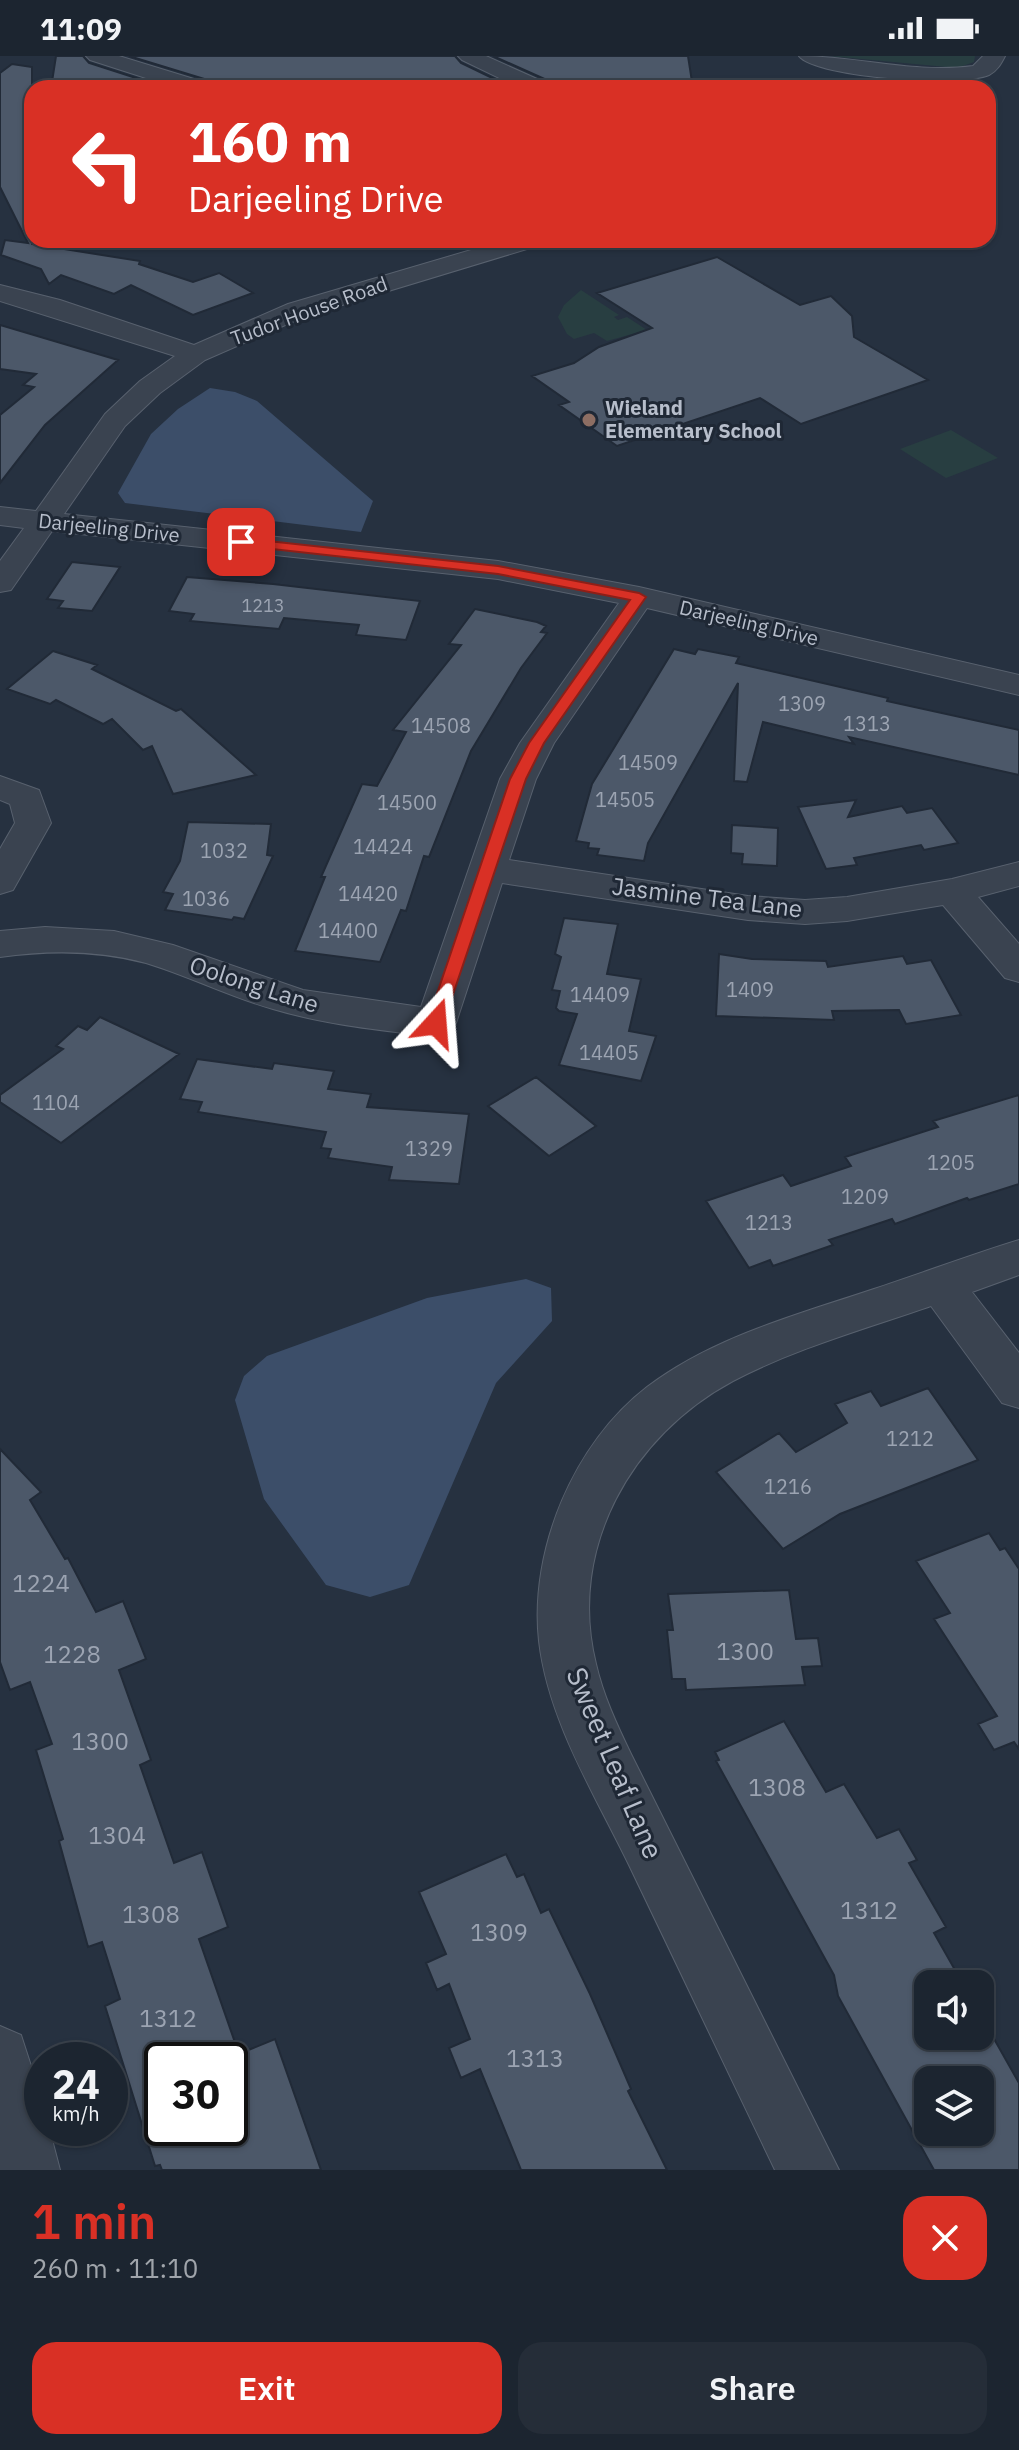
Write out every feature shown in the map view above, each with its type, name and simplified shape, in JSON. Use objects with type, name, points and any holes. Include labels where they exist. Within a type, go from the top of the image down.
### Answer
[{"type":"street","points":[[97,56],[174,80]]},
{"type":"street","points":[[469,56],[521,80]]},
{"type":"street","points":[[810,56],[821,62],[844,66],[939,74]]},
{"type":"street","points":[[906,80],[978,72],[995,57]]},
{"type":"street","points":[[844,66],[875,76],[877,80]]},
{"type":"street","name":"Tudor House Road","points":[[0,583],[115,420],[150,387],[195,354],[297,310],[471,248]]},
{"type":"street","points":[[0,293],[51,306],[195,354]]},
{"type":"street","name":"Darjeeling Drive","points":[[0,516],[498,570],[639,597],[1019,685]]},
{"type":"street","points":[[489,869],[518,779],[537,743],[639,597]]},
{"type":"street","points":[[0,787],[26,798],[33,823],[0,882]]},
{"type":"street","name":"Jasmine Tea Lane","points":[[489,869],[748,908],[805,912],[847,909],[952,891],[1019,874]]},
{"type":"street","name":"Oolong Lane","points":[[0,944],[73,938],[126,945],[178,960],[283,999],[324,1009],[436,1023],[489,869]]},
{"type":"street","name":"Oolong Lane","points":[[0,882],[4,897],[14,911],[29,921],[73,938]]},
{"type":"street","points":[[952,891],[1019,969]]},
{"type":"street","name":"Sweet Leaf Lane","points":[[808,2170],[627,1802],[581,1700],[565,1642],[565,1585],[576,1530],[597,1480],[624,1441],[662,1403],[707,1373],[784,1336],[1019,1257]]},
{"type":"street","points":[[941,1285],[1019,1389]]},
{"type":"street","points":[[0,2056],[29,2170]]},
{"type":"green space","points":[[829,56],[975,56],[974,62],[957,68]]},
{"type":"green space","points":[[581,290],[619,315],[614,317],[618,320],[627,317],[647,330],[607,341],[594,333],[574,339],[567,334],[558,317],[564,305]]},
{"type":"green space","points":[[951,430],[998,458],[946,478],[900,449]]},
{"type":"water","points":[[210,388],[235,392],[257,401],[373,501],[361,532],[125,503],[118,493],[151,434],[178,409]]},
{"type":"water","points":[[526,1279],[551,1288],[552,1321],[496,1383],[409,1585],[370,1597],[326,1585],[264,1499],[235,1400],[244,1376],[267,1356],[427,1298]]},
{"type":"building","points":[[56,56],[83,56],[89,63],[142,80],[52,80]]},
{"type":"building","points":[[129,56],[455,56],[461,63],[496,80],[208,80]]},
{"type":"building","points":[[493,56],[688,56],[692,80],[547,80]]},
{"type":"building","points":[[12,64],[32,67],[32,80],[24,80],[24,235],[0,187],[0,73]]},
{"type":"building","points":[[5,240],[24,242],[24,248],[57,248],[140,261],[139,264],[193,282],[219,273],[253,293],[193,315],[131,285],[114,294],[61,275],[49,284],[41,269],[1,255]]},
{"type":"building","points":[[717,257],[800,305],[831,296],[852,316],[854,337],[928,380],[801,424],[760,398],[617,446],[559,405],[569,402],[532,376],[574,363],[599,347],[652,328],[597,293]]},
{"type":"building","points":[[0,325],[118,360],[45,425],[0,483],[0,415],[34,387],[23,385],[36,374],[0,369]]},
{"type":"building","points":[[72,562],[120,567],[92,611],[58,608],[63,601],[47,599]]},
{"type":"building","points":[[187,577],[420,601],[406,640],[356,635],[359,625],[284,618],[279,629],[190,621],[194,614],[169,611]]},
{"type":"building","points":[[475,609],[537,622],[546,626],[541,632],[547,633],[521,668],[471,751],[429,857],[424,856],[406,911],[401,910],[380,962],[295,951],[325,877],[321,877],[362,784],[377,786],[406,732],[393,730],[461,645],[449,644]]},
{"type":"building","points":[[674,649],[695,654],[698,649],[739,657],[736,663],[1019,730],[1019,775],[849,737],[854,744],[763,722],[747,782],[734,781],[738,683],[648,843],[644,861],[597,855],[599,849],[588,848],[589,843],[576,841],[592,784]]},
{"type":"building","points":[[53,651],[97,665],[92,669],[176,711],[181,709],[256,775],[173,794],[152,746],[143,750],[112,719],[103,724],[56,700],[50,704],[7,689]]},
{"type":"building","points":[[856,800],[848,817],[902,806],[907,813],[932,808],[958,843],[924,850],[921,845],[854,858],[857,865],[826,869],[798,807]]},
{"type":"building","points":[[188,822],[271,824],[267,855],[273,856],[244,919],[165,910],[173,894],[163,892],[180,861]]},
{"type":"building","points":[[732,825],[778,828],[777,866],[742,864],[743,854],[731,853]]},
{"type":"building","points":[[564,918],[618,924],[607,974],[641,979],[629,1031],[656,1036],[641,1081],[559,1065],[577,1014],[559,1011],[556,1008],[560,991],[552,990],[561,957],[555,954]]},
{"type":"building","points":[[719,954],[752,959],[826,961],[828,967],[903,956],[907,964],[931,960],[961,1015],[906,1024],[899,1010],[832,1011],[834,1020],[716,1016]]},
{"type":"building","points":[[100,1017],[179,1054],[61,1143],[0,1102],[0,1095],[63,1049],[56,1046],[78,1026],[87,1030]]},
{"type":"building","points":[[197,1059],[272,1069],[274,1063],[334,1071],[328,1089],[371,1094],[367,1107],[469,1114],[459,1184],[389,1180],[392,1167],[328,1158],[331,1149],[321,1148],[326,1132],[198,1112],[202,1102],[180,1099]]},
{"type":"building","points":[[536,1077],[596,1126],[549,1156],[488,1106]]},
{"type":"building","points":[[1019,1095],[1019,1184],[969,1200],[967,1198],[895,1224],[892,1219],[829,1240],[833,1245],[773,1266],[770,1260],[749,1268],[706,1201],[783,1175],[791,1186],[851,1166],[845,1157],[938,1127],[933,1121]]},
{"type":"building","points":[[928,1388],[978,1460],[840,1514],[783,1549],[716,1472],[779,1433],[796,1452],[847,1423],[835,1404],[871,1391],[881,1406]]},
{"type":"building","points":[[0,1449],[41,1492],[30,1500],[65,1559],[68,1558],[96,1612],[123,1601],[146,1659],[119,1670],[151,1760],[140,1765],[174,1863],[202,1852],[228,1927],[199,1939],[235,2042],[144,2042],[144,2131],[128,2080],[128,2042],[116,2042],[105,2006],[120,1999],[102,1942],[88,1947],[59,1841],[63,1839],[36,1750],[52,1744],[30,1682],[10,1690],[0,1662]]},
{"type":"building","points":[[989,1533],[1000,1550],[1005,1548],[1019,1569],[1019,1749],[1014,1742],[994,1750],[978,1724],[997,1716],[934,1619],[950,1613],[916,1561]]},
{"type":"building","points":[[789,1590],[796,1639],[818,1638],[822,1666],[802,1667],[805,1685],[686,1690],[685,1679],[672,1679],[667,1630],[673,1630],[668,1594]]},
{"type":"building","points":[[784,1721],[826,1792],[844,1784],[877,1838],[899,1829],[917,1860],[909,1863],[946,1927],[934,1933],[955,1970],[914,1970],[914,2050],[994,2050],[994,2039],[1019,2083],[1019,2170],[934,2170],[921,2146],[994,2146],[994,2066],[914,2066],[914,2134],[838,1996],[834,1975],[716,1761],[719,1760],[715,1752]]},
{"type":"building","points":[[506,1854],[517,1877],[524,1874],[541,1913],[549,1909],[590,1994],[631,2089],[628,2091],[667,2170],[521,2170],[480,2069],[461,2078],[449,2048],[470,2039],[449,1984],[437,1990],[426,1963],[446,1954],[419,1892]]},
{"type":"building","points":[[275,2039],[321,2170],[162,2170],[160,2165],[155,2166],[149,2146],[248,2146],[248,2050]]},
{"type":"place","name":"Wieland Elementary School","points":[[589,420]]},
{"type":"route","points":[[241,542],[498,570],[639,597],[537,743],[518,779],[436,1023]]}]
